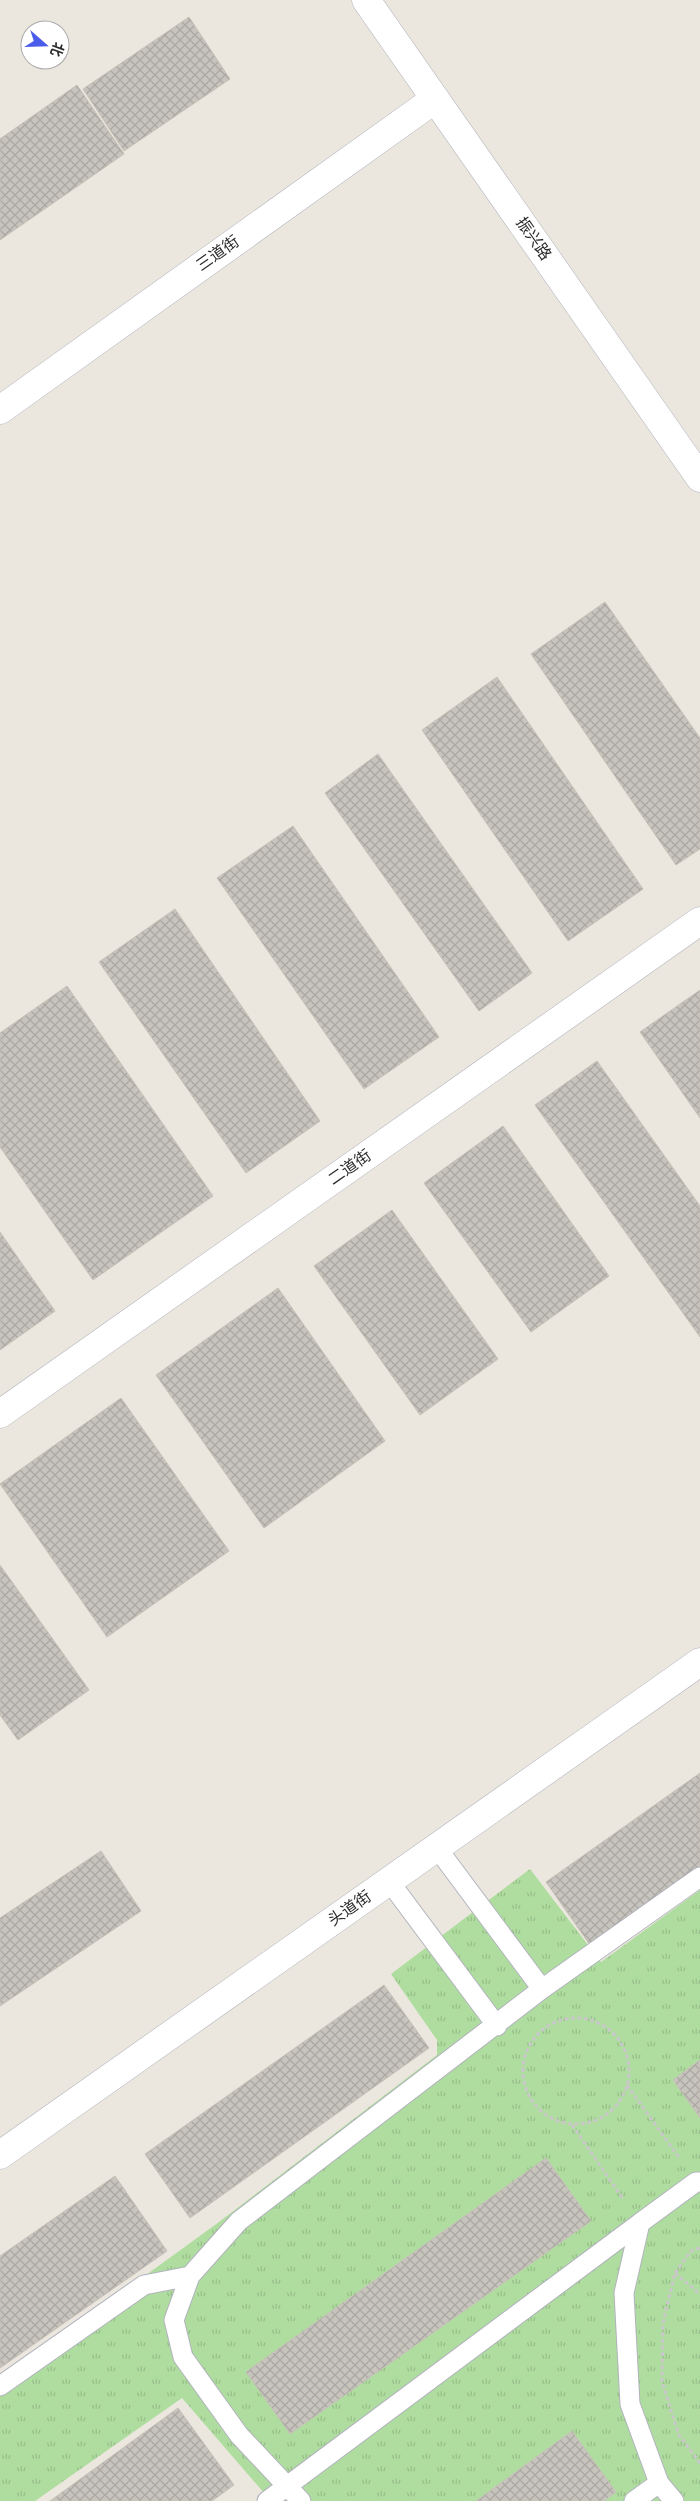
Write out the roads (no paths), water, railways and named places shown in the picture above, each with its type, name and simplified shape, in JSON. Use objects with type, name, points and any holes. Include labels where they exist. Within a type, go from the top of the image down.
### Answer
[{"type":"street","name":"振兴路","points":[[366,0],[700,478]]},
{"type":"street","name":"三道街","points":[[0,410],[435,99]]},
{"type":"street","name":"二道街","points":[[0,1414],[700,921]]},
{"type":"street","name":"头道街","points":[[0,2156],[700,1662]]},
{"type":"lane","points":[[437,1848],[542,1989]]},
{"type":"lane","points":[[301,2501],[239,2435],[183,2357],[174,2320],[190,2276],[239,2221],[542,1989],[700,1877]]},
{"type":"lane","points":[[389,1881],[496,2026]]},
{"type":"lane","points":[[267,2501],[640,2223],[698,2182]]},
{"type":"lane","points":[[640,2223],[624,2292],[630,2404],[659,2484],[674,2501]]},
{"type":"lane","points":[[0,2386],[144,2285],[190,2276]]},
{"type":"lane","points":[[634,2501],[659,2484]]}]
